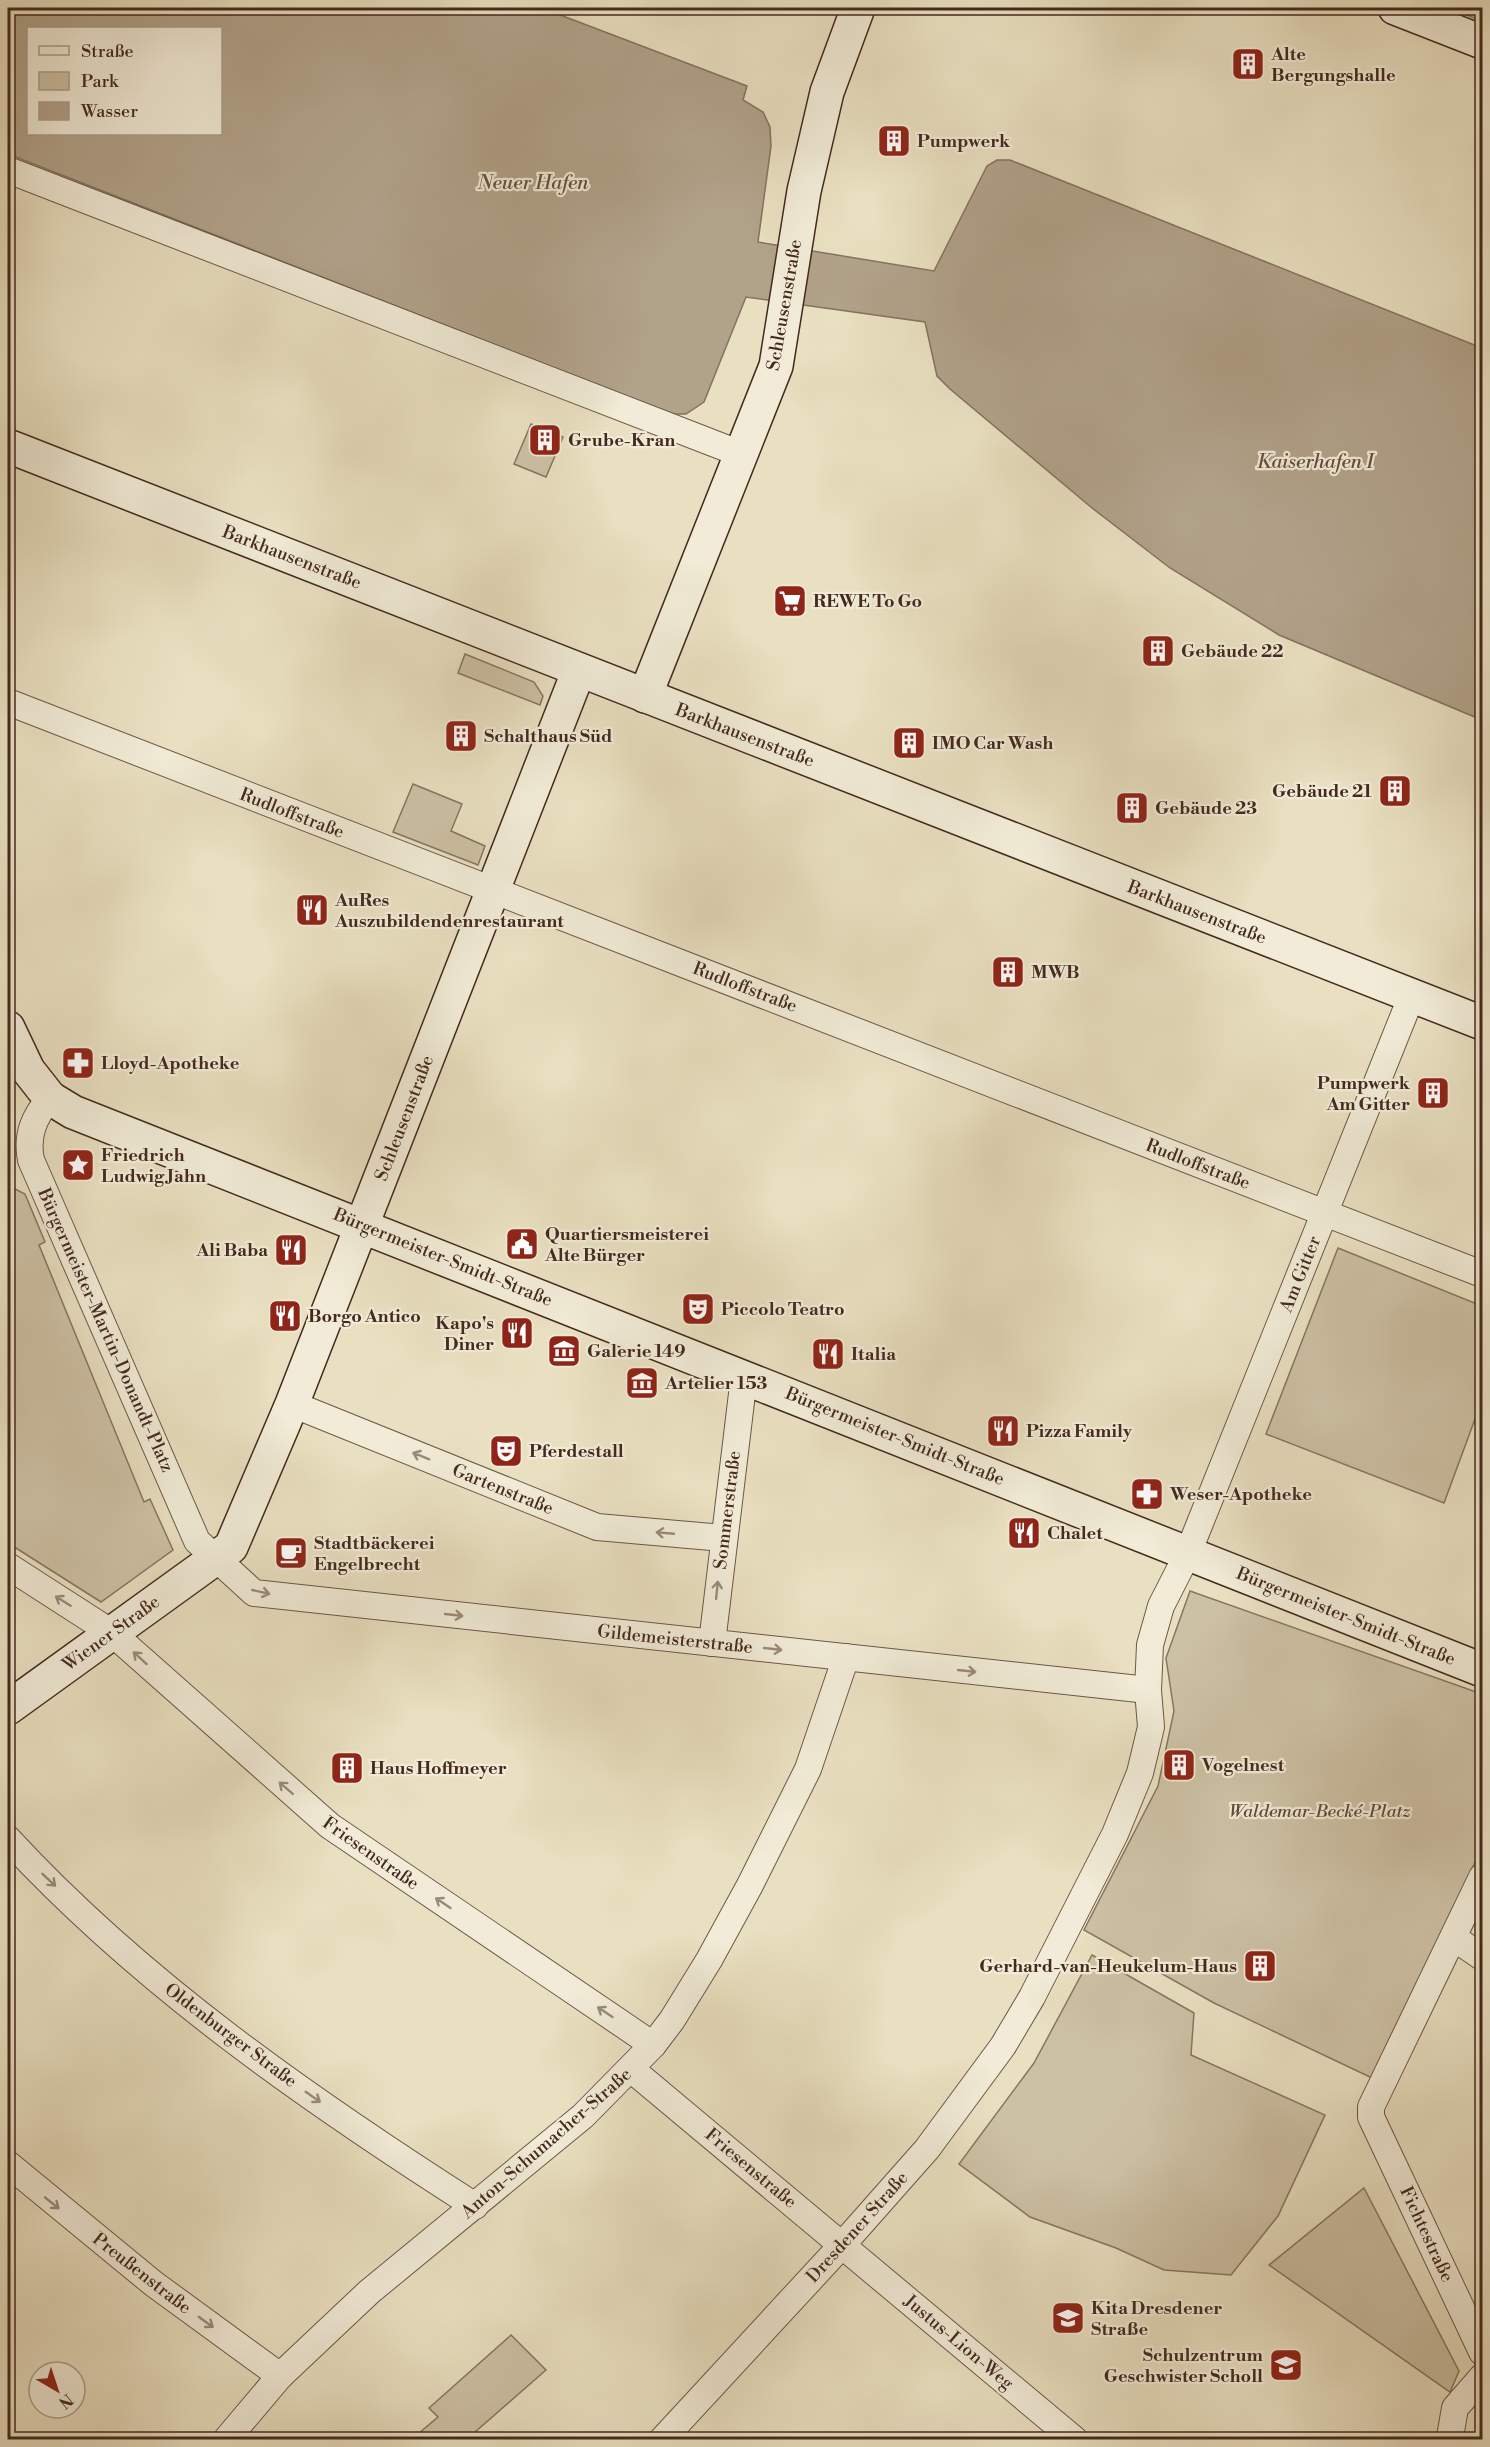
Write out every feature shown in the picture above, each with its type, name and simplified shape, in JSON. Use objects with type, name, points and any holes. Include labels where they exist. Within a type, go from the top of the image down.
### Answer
[{"type":"street","name":"Schleusenstraße","points":[[645,696],[776,366],[804,190],[827,92],[858,8]]},
{"type":"street","points":[[1395,8],[1482,42]]},
{"type":"street","points":[[8,170],[741,454]]},
{"type":"street","name":"Barkhausenstraße","points":[[8,446],[1482,1023]]},
{"type":"street","name":"Schleusenstraße","points":[[215,1558],[231,1547],[292,1404],[579,670]]},
{"type":"street","name":"Rudloffstraße","points":[[8,702],[1482,1274]]},
{"type":"street","name":"Am Gitter","points":[[1188,1553],[1412,995]]},
{"type":"street","name":"Bürgermeister-Smidt-Straße","points":[[8,1028],[28,1070],[50,1098],[73,1112],[1482,1670]]},
{"type":"street","name":"Bürgermeister-Martin-Donandt-Platz","points":[[50,1098],[37,1113],[32,1129],[29,1149],[31,1161],[197,1541],[215,1558]]},
{"type":"street","name":"Sommerstraße","points":[[712,1643],[744,1377]]},
{"type":"street","name":"Gartenstraße","points":[[292,1404],[597,1527],[723,1538]]},
{"type":"street","points":[[1149,1690],[1150,1645],[1158,1616],[1188,1553]]},
{"type":"street","name":"Wiener Straße","points":[[8,1708],[215,1558]]},
{"type":"street","name":"Gildemeisterstraße","points":[[215,1558],[254,1593],[1149,1690]]},
{"type":"street","points":[[8,1566],[112,1633]]},
{"type":"street","name":"Friesenstraße","points":[[112,1633],[330,1826],[653,2044]]},
{"type":"street","name":"Anton-Schumacher-Straße","points":[[226,2439],[280,2376],[369,2292],[583,2116],[653,2044],[672,2020],[709,1960],[808,1769],[846,1658]]},
{"type":"street","name":"Dresdener Straße","points":[[662,2439],[843,2244],[927,2149],[967,2098],[1003,2046],[1032,1997],[1114,1834],[1140,1773],[1151,1727],[1149,1690]]},
{"type":"street","name":"Oldenburger Straße","points":[[8,1839],[119,1946],[190,2005],[265,2063],[399,2158],[475,2206]]},
{"type":"street","points":[[1482,1877],[1454,1938],[1482,1957]]},
{"type":"street","name":"Fichtestraße","points":[[1454,1938],[1371,2107],[1371,2117],[1482,2352]]},
{"type":"street","name":"Friesenstraße","points":[[631,2069],[843,2244]]},
{"type":"street","name":"Preußenstraße","points":[[8,2164],[154,2284],[280,2376]]},
{"type":"street","name":"Justus-Lion-Weg","points":[[843,2244],[1075,2439]]},
{"type":"street","points":[[1452,2439],[1450,2437],[1455,2408],[1482,2377]]},
{"type":"green space","points":[[1448,8],[1482,8],[1482,21]]},
{"type":"green space","points":[[531,424],[563,437],[546,477],[514,464]]},
{"type":"green space","points":[[465,654],[534,682],[543,696],[540,705],[458,673]]},
{"type":"green space","points":[[413,784],[462,804],[451,831],[485,846],[478,865],[393,832]]},
{"type":"green space","points":[[8,1169],[15,1189],[25,1194],[45,1242],[39,1245],[144,1502],[150,1499],[173,1550],[101,1602],[8,1543]]},
{"type":"green space","points":[[1338,1248],[1482,1306],[1482,1400],[1444,1503],[1266,1434]]},
{"type":"green space","name":"Waldemar-Becké-Platz","points":[[1190,1591],[1482,1694],[1482,1848],[1372,2078],[1214,2003],[1084,1930],[1158,1786],[1174,1711],[1166,1658]]},
{"type":"green space","points":[[1092,1955],[1194,2013],[1191,2055],[1325,2115],[1278,2216],[1231,2275],[1164,2270],[1116,2248],[1030,2217],[959,2164],[1034,2063]]},
{"type":"green space","points":[[1364,2188],[1459,2371],[1450,2392],[1269,2265]]},
{"type":"green space","points":[[511,2335],[546,2370],[467,2439],[412,2439],[438,2417],[429,2408]]},
{"type":"water","points":[[8,8],[542,8],[747,86],[743,100],[763,112],[770,127],[771,146],[758,242],[934,271],[987,166],[997,160],[1010,160],[1482,348],[1482,720],[1279,635],[1170,568],[1092,508],[937,376],[925,322],[746,297],[704,402],[686,414],[672,414],[8,154]]},
{"type":"place","name":"Alte Bergungshalle","points":[[1248,64]]},
{"type":"place","name":"Pumpwerk","points":[[894,141]]},
{"type":"place","name":"Grube-Kran","points":[[545,440]]},
{"type":"place","name":"REWE To Go","points":[[790,601]]},
{"type":"place","name":"Gebäude 22","points":[[1158,651]]},
{"type":"place","name":"Schalthaus Süd","points":[[461,736]]},
{"type":"place","name":"IMO Car Wash","points":[[909,743]]},
{"type":"place","name":"Gebäude 21","points":[[1395,791]]},
{"type":"place","name":"Gebäude 23","points":[[1132,808]]},
{"type":"place","name":"AuRes Auszubildendenrestaurant","points":[[312,910]]},
{"type":"place","name":"MWB","points":[[1008,972]]},
{"type":"place","name":"Lloyd-Apotheke","points":[[78,1063]]},
{"type":"place","name":"Pumpwerk Am Gitter","points":[[1433,1093]]},
{"type":"place","name":"Friedrich Ludwig Jahn","points":[[78,1165]]},
{"type":"place","name":"Quartiersmeisterei Alte Bürger","points":[[522,1244]]},
{"type":"place","name":"Ali Baba","points":[[291,1250]]},
{"type":"place","name":"Piccolo Teatro","points":[[698,1309]]},
{"type":"place","name":"Borgo Antico","points":[[285,1316]]},
{"type":"place","name":"Kapo's Diner","points":[[517,1333]]},
{"type":"place","name":"Galerie 149","points":[[564,1351]]},
{"type":"place","name":"Italia","points":[[828,1354]]},
{"type":"place","name":"Artelier 153","points":[[642,1383]]},
{"type":"place","name":"Pizza Family","points":[[1003,1431]]},
{"type":"place","name":"Pferdestall","points":[[506,1451]]},
{"type":"place","name":"Weser-Apotheke","points":[[1147,1494]]},
{"type":"place","name":"Chalet","points":[[1024,1533]]},
{"type":"place","name":"Stadtbäckerei Engelbrecht","points":[[291,1553]]},
{"type":"place","name":"Vogelnest","points":[[1179,1765]]},
{"type":"place","name":"Haus Hoffmeyer","points":[[347,1768]]},
{"type":"place","name":"Gerhard-van-Heukelum-Haus","points":[[1260,1966]]},
{"type":"place","name":"Kita Dresdener Straße","points":[[1068,2318]]},
{"type":"place","name":"Schulzentrum Geschwister Scholl","points":[[1286,2365]]},
{"type":"water label","name":"Neuer Hafen","points":[[533,182]]},
{"type":"water label","name":"Kaiserhafen I","points":[[1315,461]]}]
